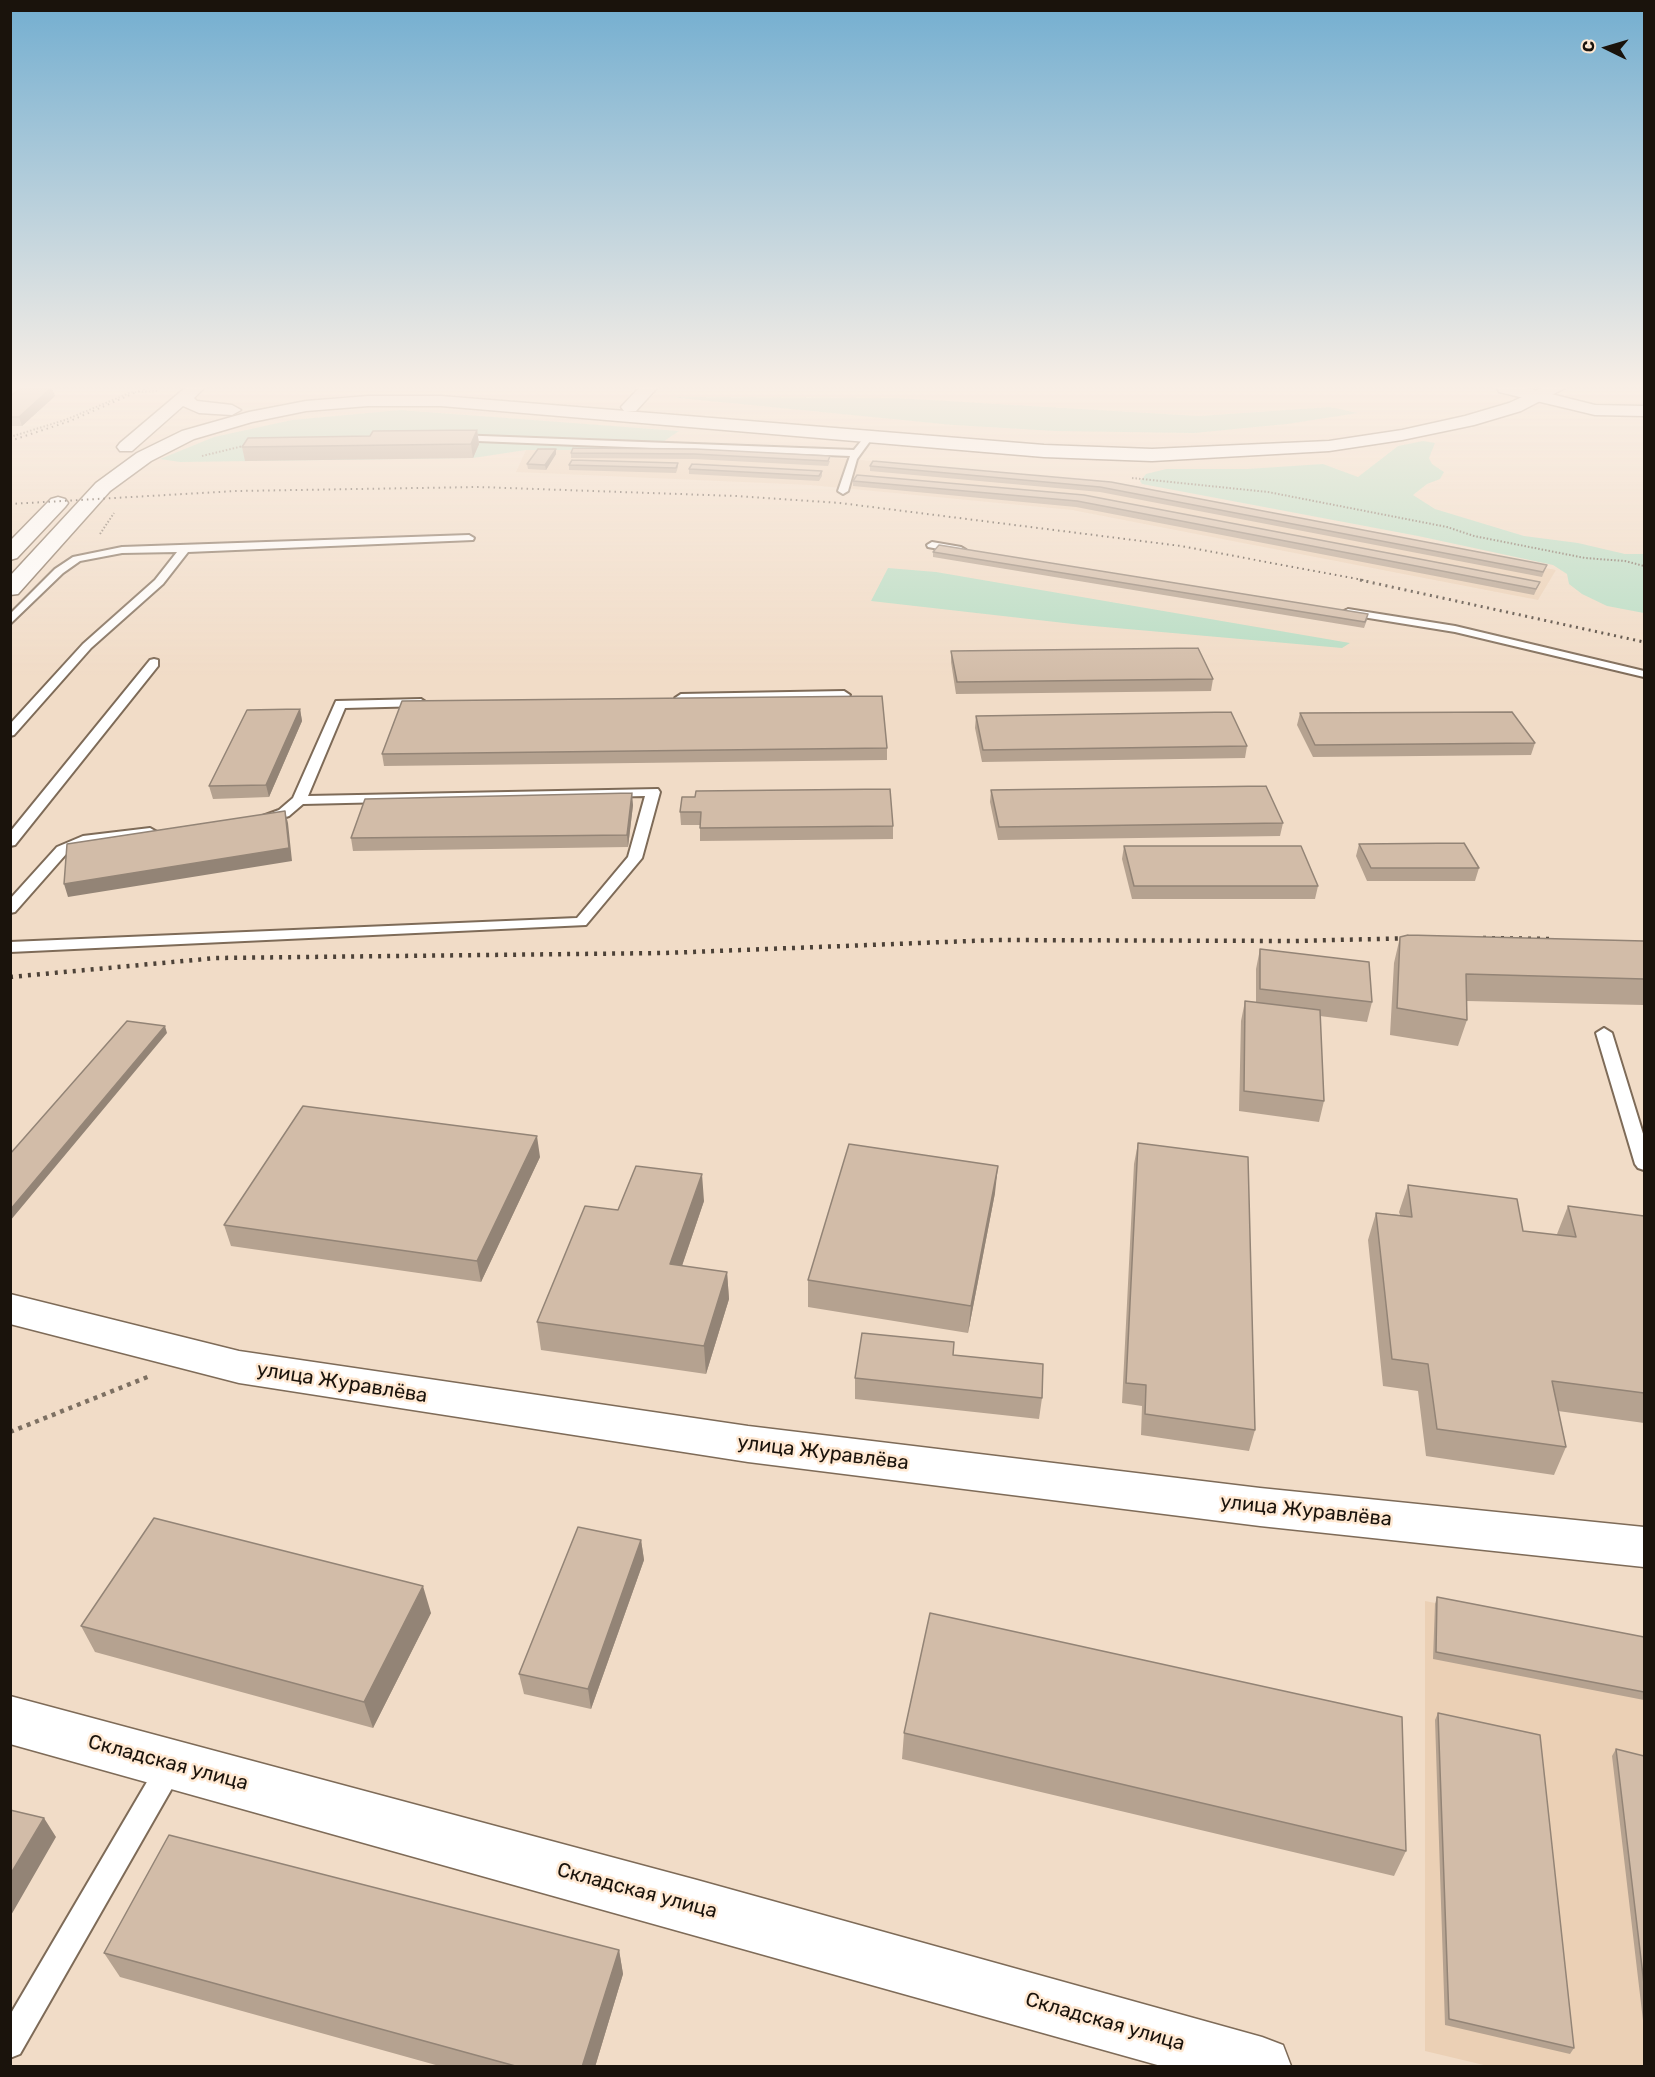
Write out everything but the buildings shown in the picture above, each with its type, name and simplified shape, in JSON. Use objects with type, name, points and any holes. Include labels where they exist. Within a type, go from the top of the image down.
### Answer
[{"type":"main road","points":[[10,589],[106,485]]},
{"type":"main road","points":[[10,554],[74,488]]},
{"type":"main road","name":"улица Журавлёва","points":[[10,1309],[239,1367],[748,1444],[1260,1507],[1644,1547]]},
{"type":"main road","name":"Складская улица","points":[[10,1720],[697,1907],[1262,2067]]},
{"type":"lane","points":[[843,491],[845,485]]},
{"type":"lane","points":[[10,621],[59,571],[77,560],[122,550],[469,538]]},
{"type":"lane","points":[[932,545],[979,553]]},
{"type":"lane","points":[[10,732],[87,646],[159,582],[185,549]]},
{"type":"lane","points":[[1339,610],[1455,629],[1644,674]]},
{"type":"lane","points":[[10,842],[154,663]]},
{"type":"lane","points":[[668,698],[844,695]]},
{"type":"lane","points":[[247,823],[273,818],[294,806],[299,800],[340,704],[434,702]]},
{"type":"lane","points":[[10,947],[580,922],[635,858],[653,792],[299,800]]},
{"type":"lane","points":[[10,909],[62,849],[89,839],[165,831]]},
{"type":"lane","points":[[1604,1033],[1644,1164]]},
{"type":"lane","points":[[10,2044],[171,1764]]},
{"type":"path","points":[[1197,485],[1268,492],[1447,527],[1474,536],[1585,558],[1625,561],[1644,566]]},
{"type":"path","points":[[100,534],[120,506]]},
{"type":"path","points":[[10,1432],[153,1375]]},
{"type":"shaded area","points":[[810,485],[1124,485],[1556,570],[1538,600],[1072,510]]},
{"type":"shaded area","points":[[1425,1601],[1644,1644],[1644,2066],[1488,2066],[1425,2051]]},
{"type":"green space","points":[[1147,485],[1426,485],[1413,495],[1435,509],[1524,536],[1578,543],[1625,554],[1644,554],[1644,613],[1607,606],[1582,594],[1569,584],[1567,574],[1553,565],[1418,536]]},
{"type":"green space","points":[[888,568],[936,572],[1350,643],[1342,648],[1082,625],[871,601]]},
{"type":"railway","points":[[10,504],[236,491],[479,487],[736,496],[840,503],[1181,546],[1368,581]]},
{"type":"railway","points":[[1360,580],[1644,642]]},
{"type":"railway","points":[[10,977],[216,958],[665,953],[996,940],[1294,941],[1417,938]]},
{"type":"railway","points":[[1483,938],[1555,939]]}]
